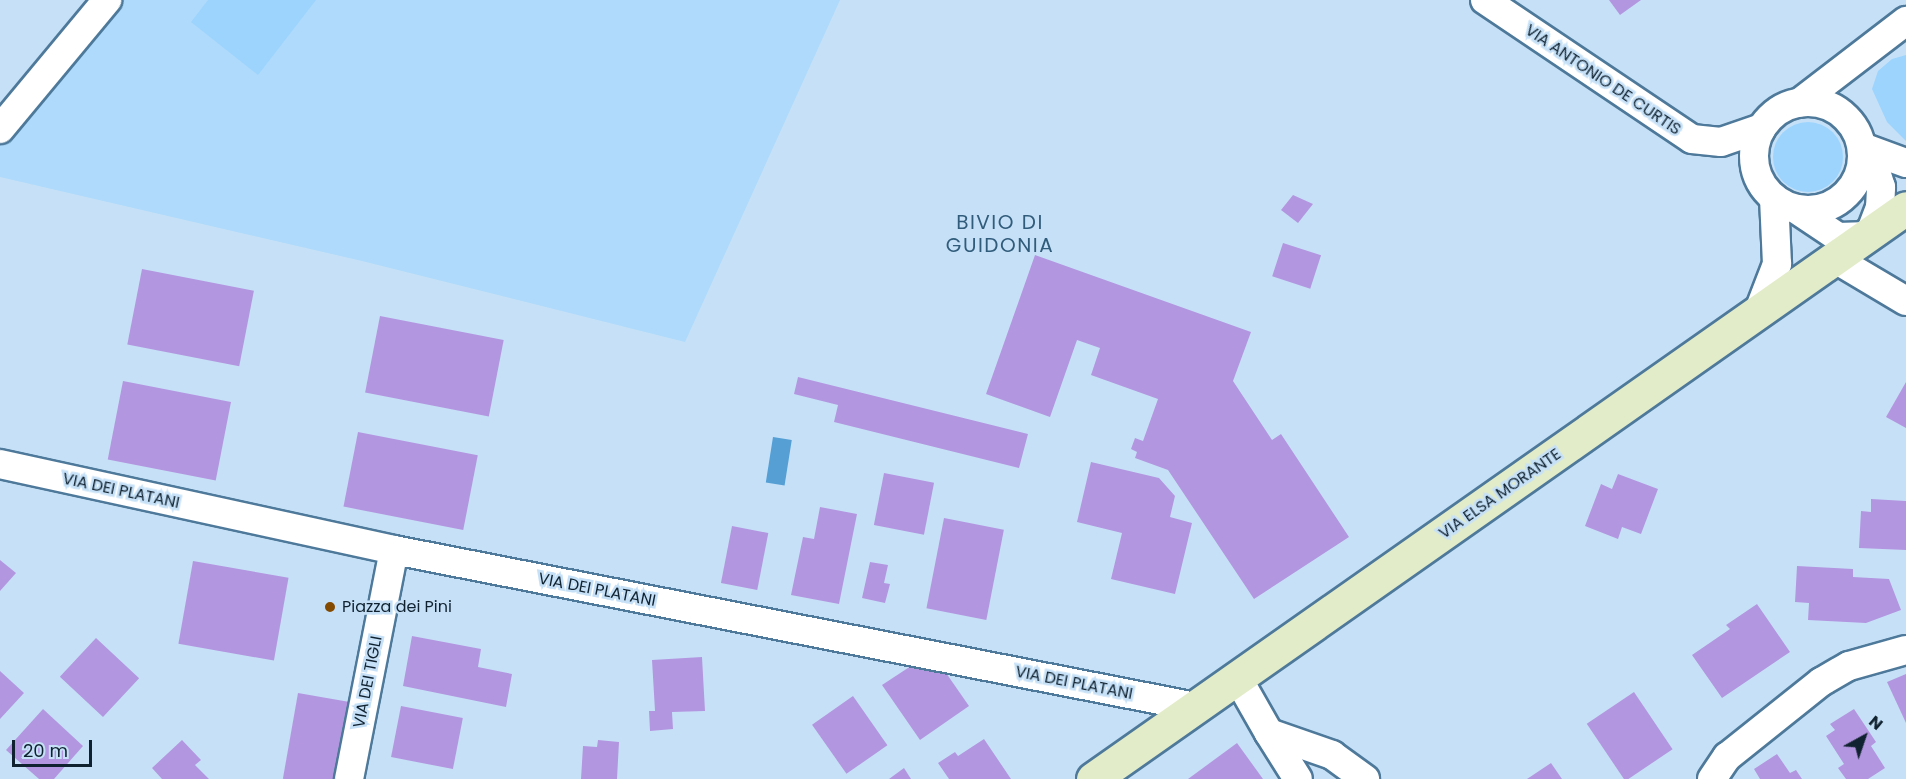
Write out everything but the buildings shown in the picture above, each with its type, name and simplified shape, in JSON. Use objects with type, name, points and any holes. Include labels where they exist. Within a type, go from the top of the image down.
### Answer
[{"type":"street","points":[[0,129],[107,0]]},
{"type":"street","name":"VIA ANTONIO DE CURTIS","points":[[1485,0],[1692,139],[1721,142],[1762,128]]},
{"type":"street","points":[[1799,103],[1829,106],[1857,136],[1875,168],[1881,187],[1880,208],[1869,236],[1838,237],[1785,204],[1764,187],[1755,165],[1756,142],[1762,128],[1772,116],[1799,103],[1852,60],[1906,21]]},
{"type":"street","points":[[1785,204],[1831,206],[1846,196],[1862,165],[1846,95],[1852,60]]},
{"type":"street","points":[[1857,136],[1906,163]]},
{"type":"street","points":[[1758,313],[1777,264],[1785,204]]},
{"type":"street","name":"VIA ELSA MORANTE","points":[[1093,779],[1837,260],[1906,208]]},
{"type":"street","points":[[1837,260],[1906,301]]},
{"type":"street","name":"VIA DEI PLATANI","points":[[0,464],[394,550],[1196,707]]},
{"type":"street","name":"VIA DEI TIGLI","points":[[349,779],[394,550]]},
{"type":"street","points":[[1712,779],[1726,757],[1821,682],[1849,666],[1906,650]]},
{"type":"street","points":[[1238,677],[1298,779]]},
{"type":"street","points":[[1269,733],[1326,752],[1365,779]]},
{"type":"shaded area","points":[[96,0],[840,0],[685,342],[362,261],[0,177],[0,123]]},
{"type":"shaded area","points":[[208,0],[316,0],[258,75],[191,22]]},
{"type":"shaded area","points":[[1906,55],[1906,141],[1887,122],[1872,89],[1878,71],[1892,59]]},
{"type":"shaded area","points":[[1808,122],[1821,125],[1833,132],[1840,144],[1843,157],[1840,170],[1833,182],[1821,189],[1808,192],[1795,189],[1783,182],[1776,170],[1773,157],[1776,144],[1783,132],[1795,125]]},
{"type":"shaded area","points":[[773,437],[792,440],[785,485],[766,482]]},
{"type":"place","name":"Piazza dei Pini","points":[[330,607]]},
{"type":"district","name":"BIVIO DI GUIDONIA","points":[[1000,234]]}]
